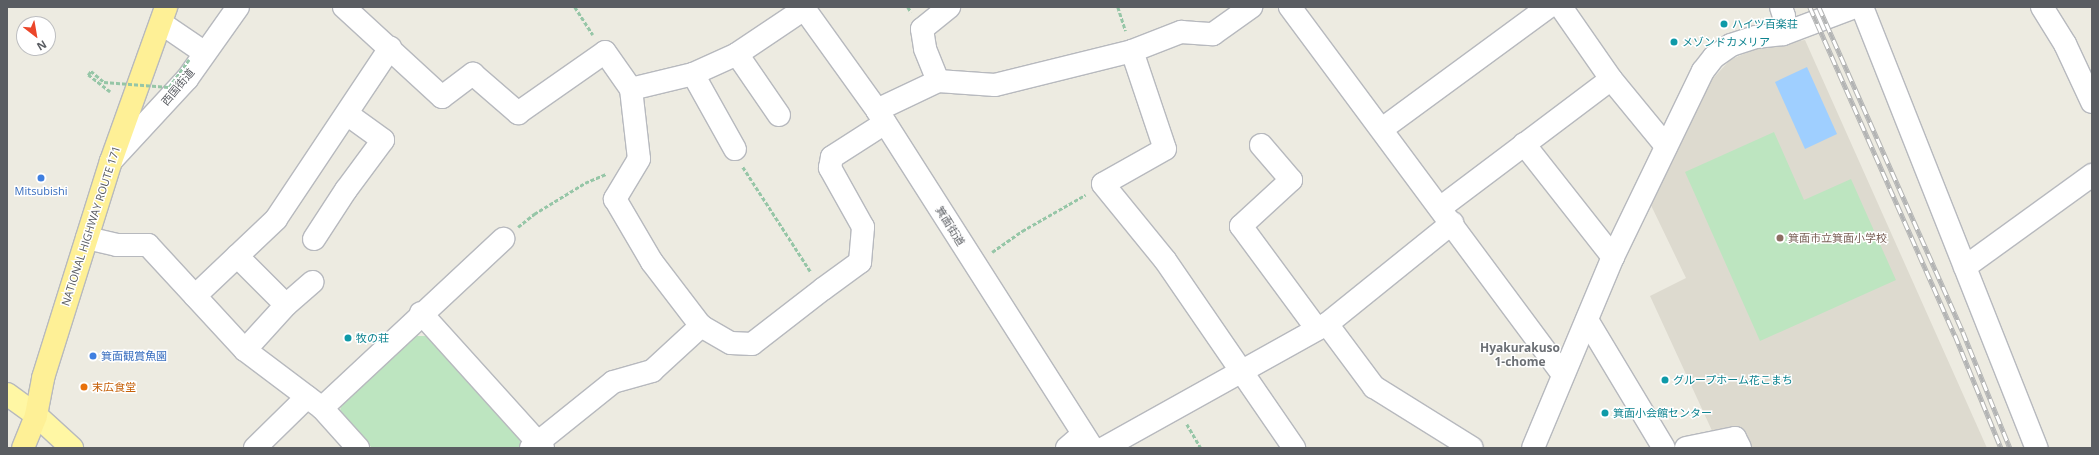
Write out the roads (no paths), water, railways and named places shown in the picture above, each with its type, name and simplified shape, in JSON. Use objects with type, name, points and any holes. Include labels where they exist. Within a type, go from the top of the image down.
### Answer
[{"type":"highway","name":"NATIONAL HIGHWAY ROUTE 171","points":[[23,448],[36,415],[43,378],[111,161],[164,15]]},
{"type":"main road","points":[[7,394],[36,415],[72,448]]},
{"type":"street","name":"西国街道","points":[[111,161],[182,84],[197,56],[238,7]]},
{"type":"street","points":[[344,7],[442,96],[473,74],[518,113],[604,52],[631,89],[639,159],[615,199],[652,262],[701,326],[730,343],[752,344],[860,262],[863,227],[830,168],[832,156],[881,116],[938,81],[995,85],[1132,51],[1181,32],[1213,34],[1251,7]]},
{"type":"street","points":[[938,81],[925,48],[922,29],[948,7]]},
{"type":"street","points":[[1290,7],[1382,128],[1563,375]]},
{"type":"street","points":[[1382,128],[1548,7]]},
{"type":"street","points":[[1561,7],[1611,78],[1666,146]]},
{"type":"street","points":[[1780,7],[1784,16],[1783,34]]},
{"type":"street","points":[[1533,448],[1613,257],[1703,71],[1714,56],[1731,44],[1756,37],[1783,34],[1855,7]]},
{"type":"street","points":[[1862,7],[2038,448]]},
{"type":"street","points":[[2042,7],[2065,44],[2092,102]]},
{"type":"street","points":[[631,89],[692,74],[737,54],[804,8]]},
{"type":"street","name":"箕面街道","points":[[804,8],[881,116],[1088,441]]},
{"type":"street","points":[[164,15],[197,56]]},
{"type":"street","points":[[195,296],[276,219],[390,48]]},
{"type":"street","points":[[1132,51],[1165,149],[1103,184],[1165,260],[1294,448]]},
{"type":"street","points":[[737,54],[779,115]]},
{"type":"street","points":[[692,74],[735,149]]},
{"type":"street","points":[[1104,448],[1178,409],[1242,371],[1322,327],[1524,144],[1611,78]]},
{"type":"street","points":[[314,239],[346,190],[383,140],[347,114]]},
{"type":"street","points":[[1524,144],[1613,257]]},
{"type":"street","points":[[1261,145],[1291,180],[1241,226],[1322,327],[1374,387],[1472,448]]},
{"type":"street","points":[[1965,267],[2092,176]]},
{"type":"street","points":[[87,238],[117,246],[148,245],[245,350],[315,403],[358,448]]},
{"type":"street","points":[[255,448],[315,403],[422,313],[503,239]]},
{"type":"street","points":[[238,256],[286,305]]},
{"type":"street","points":[[245,350],[286,305],[312,282]]},
{"type":"street","points":[[422,313],[538,446],[613,382],[652,371],[701,326]]},
{"type":"street","points":[[1587,320],[1664,448]]},
{"type":"street","points":[[1686,448],[1735,438],[1740,448]]},
{"type":"street","points":[[1067,448],[1088,441]]},
{"type":"water","points":[[1807,67],[1837,134],[1805,149],[1775,82]]},
{"type":"railway","points":[[1810,7],[1955,335],[2001,448]]},
{"type":"railway","points":[[1819,7],[1963,332],[2010,448]]},
{"type":"place","name":"ハイツ百楽荘","points":[[1724,24]]},
{"type":"place","name":"メゾンドカメリア","points":[[1674,42]]},
{"type":"place","name":"Mitsubishi","points":[[41,178]]},
{"type":"place","name":"箕面市立箕面小学校","points":[[1780,238]]},
{"type":"place","name":"牧の荘","points":[[348,338]]},
{"type":"place","name":"箕面観賞魚園","points":[[93,356]]},
{"type":"place","name":"グループホーム花こまち","points":[[1665,380]]},
{"type":"place","name":"末広食堂","points":[[84,387]]},
{"type":"place","name":"箕面小会館センター","points":[[1605,413]]},
{"type":"district","name":"Hyakurakuso 1-chome","points":[[1520,355]]}]
